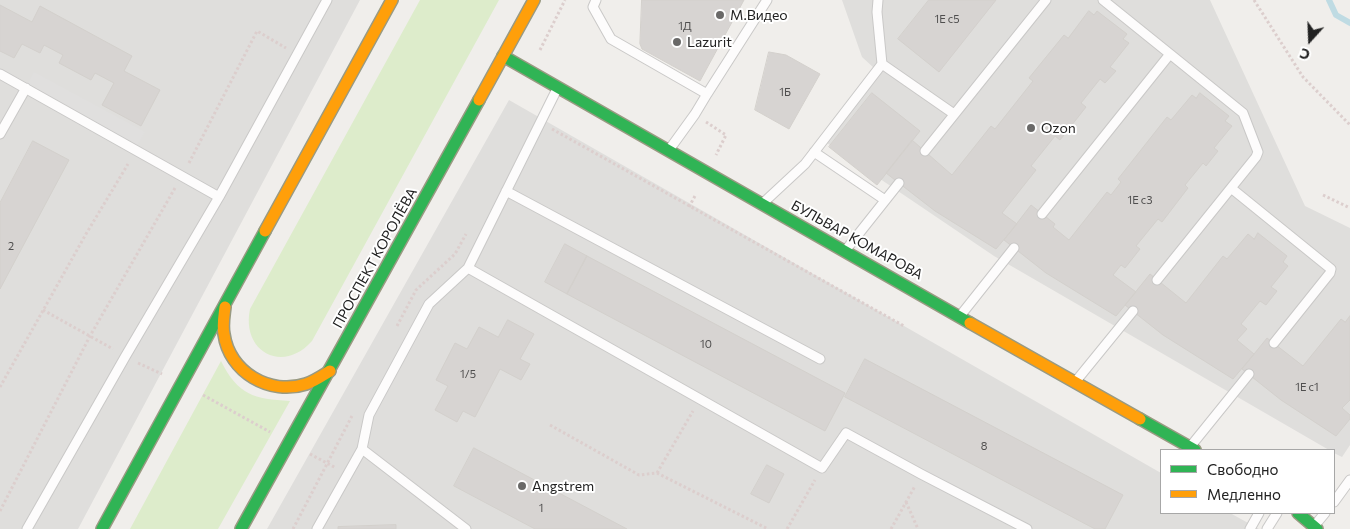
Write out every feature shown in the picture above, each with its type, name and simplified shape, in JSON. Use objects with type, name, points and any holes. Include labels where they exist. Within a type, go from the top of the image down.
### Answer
[{"type":"main road","name":"ПРОСПЕКТ КОРОЛЁВА","points":[[241,529],[534,0]]},
{"type":"main road","points":[[102,529],[225,306],[387,2]]},
{"type":"main road","name":"БУЛЬВАР КОМАРОВА","points":[[503,56],[1193,449]]},
{"type":"main road","points":[[225,306],[224,337],[232,360],[252,379],[278,388],[304,385],[330,371]]},
{"type":"main road","points":[[1299,514],[1316,527]]},
{"type":"lane","points":[[27,529],[219,197],[327,0]]},
{"type":"lane","points":[[596,0],[592,7],[611,39],[707,94]]},
{"type":"lane","points":[[669,150],[695,114],[767,0]]},
{"type":"lane","points":[[762,204],[806,164],[882,64],[877,12],[878,0]]},
{"type":"lane","points":[[925,151],[1046,0]]},
{"type":"lane","points":[[1103,0],[1237,107],[1246,119],[1258,152],[1256,157],[1157,280]]},
{"type":"lane","points":[[1042,214],[1170,54]]},
{"type":"lane","points":[[882,64],[954,114]]},
{"type":"lane","points":[[0,74],[219,197]]},
{"type":"lane","points":[[317,529],[362,449],[369,415],[430,304],[468,268],[558,87]]},
{"type":"lane","points":[[0,134],[26,88]]},
{"type":"lane","points":[[814,152],[885,200]]},
{"type":"lane","points":[[845,251],[899,183]]},
{"type":"lane","points":[[1231,188],[1331,269],[1330,273],[1274,343]]},
{"type":"lane","points":[[506,190],[820,359]]},
{"type":"lane","points":[[960,316],[1014,248]]},
{"type":"lane","points":[[468,268],[822,468],[846,433],[1027,529]]},
{"type":"lane","points":[[1076,382],[1133,311]]},
{"type":"lane","points":[[1193,449],[1249,374]]},
{"type":"lane","points":[[362,449],[466,529]]},
{"type":"lane","points":[[1335,501],[1350,480]]},
{"type":"lane","points":[[1250,529],[1258,514]]},
{"type":"lane","points":[[1268,529],[1276,514]]},
{"type":"lane","points":[[1316,527],[1325,514]]},
{"type":"path","points":[[529,71],[565,0]]},
{"type":"path","points":[[1254,0],[1303,77],[1350,125]]},
{"type":"path","points":[[0,510],[90,336],[182,176],[257,31],[298,54]]},
{"type":"path","points":[[695,114],[726,135],[706,173]]},
{"type":"path","points":[[540,123],[904,326]]},
{"type":"path","points":[[0,386],[136,150]]},
{"type":"path","points":[[1323,195],[1350,208]]},
{"type":"path","points":[[43,310],[125,357],[182,384],[347,474]]},
{"type":"path","points":[[657,473],[700,399]]},
{"type":"path","points":[[550,425],[639,475],[657,473],[768,529]]},
{"type":"path","points":[[787,529],[822,468]]},
{"type":"path","points":[[892,529],[921,474]]},
{"type":"path","points":[[906,502],[918,529]]},
{"type":"shaded area","points":[[0,0],[360,0],[78,529],[0,529]]},
{"type":"shaded area","points":[[842,0],[1210,0],[1305,206],[1350,228],[1350,445],[1342,457],[1335,454],[1335,449],[1327,449],[994,256],[824,141],[874,68],[862,57]]},
{"type":"shaded area","points":[[34,72],[145,132],[135,150],[25,90]]},
{"type":"shaded area","points":[[509,100],[1160,472],[1160,514],[1232,514],[1259,529],[267,529]]},
{"type":"green space","points":[[420,0],[499,0],[312,341],[301,351],[289,356],[277,357],[267,353],[258,347],[252,337],[249,324],[250,309]]},
{"type":"green space","points":[[221,361],[234,381],[248,393],[266,399],[290,401],[218,529],[130,529]]},
{"type":"building","points":[[642,0],[744,0],[700,81],[642,49],[640,44]]},
{"type":"building","points":[[929,0],[996,0],[939,72],[898,39]]},
{"type":"building","points":[[0,5],[32,22],[40,6],[132,56],[124,71],[160,90],[141,126],[102,105],[114,83],[95,73],[91,80],[59,63],[63,55],[44,45],[40,53],[22,44],[14,58],[0,51]]},
{"type":"building","points":[[1089,11],[1094,15],[1097,11],[1127,34],[1123,39],[1129,43],[1110,67],[1116,71],[1105,83],[1100,79],[1081,103],[1086,107],[1060,140],[1055,136],[1031,166],[1036,170],[1002,213],[1017,224],[996,249],[935,211],[886,173],[912,140],[952,175],[991,126],[995,129],[1033,81],[1029,78],[1064,35],[1068,38]]},
{"type":"building","points":[[769,52],[786,55],[820,74],[789,129],[755,110]]},
{"type":"building","points":[[872,93],[920,131],[877,185],[829,147]]},
{"type":"building","points":[[1200,93],[1229,116],[1225,121],[1232,126],[1214,148],[1218,151],[1206,166],[1203,163],[1185,185],[1188,188],[1162,222],[1158,219],[1136,246],[1140,249],[1125,268],[1121,265],[1113,275],[1136,292],[1116,316],[1046,273],[1004,240],[1031,205],[1055,224],[1053,227],[1069,240],[1107,192],[1111,195],[1121,182],[1118,179],[1167,117],[1171,120],[1192,95],[1196,98]]},
{"type":"building","points":[[33,141],[69,160],[0,289],[0,203]]},
{"type":"building","points":[[1258,233],[1287,256],[1283,262],[1288,266],[1271,287],[1277,291],[1266,305],[1260,301],[1241,324],[1247,329],[1237,340],[1254,354],[1233,379],[1163,335],[1125,305],[1150,274],[1186,303],[1223,256],[1227,259],[1248,234],[1254,239]]},
{"type":"building","points":[[565,244],[587,256],[567,294],[545,282]]},
{"type":"building","points":[[587,256],[845,393],[825,431],[567,294]]},
{"type":"building","points":[[1350,316],[1350,400],[1342,408],[1350,415],[1350,419],[1336,436],[1281,400],[1242,369],[1267,338],[1303,366],[1341,319],[1345,322]]},
{"type":"building","points":[[508,320],[534,334],[520,359],[530,364],[521,380],[500,369],[475,417],[463,411],[457,422],[435,410],[448,386],[436,380],[455,343],[467,349],[479,327],[498,337]]},
{"type":"building","points":[[865,359],[1123,495],[1105,529],[1095,529],[845,397]]},
{"type":"building","points":[[474,448],[627,529],[535,529],[454,486]]},
{"type":"building","points":[[767,465],[784,474],[769,503],[751,494]]},
{"type":"building","points":[[396,525],[396,529],[338,529],[338,527]]},
{"type":"waterway","points":[[1329,0],[1336,15],[1350,23]]},
{"type":"traffic: fast","points":[[503,56],[970,323]]},
{"type":"traffic: fast","points":[[241,529],[479,100]]},
{"type":"traffic: fast","points":[[102,529],[265,231]]},
{"type":"traffic: fast","points":[[1140,419],[1193,449]]},
{"type":"traffic: fast","points":[[1299,514],[1317,529]]},
{"type":"traffic: slow","points":[[265,231],[392,0]]},
{"type":"traffic: slow","points":[[479,100],[534,0]]},
{"type":"traffic: slow","points":[[225,307],[223,327],[227,348],[234,360],[253,378],[279,387],[292,387],[309,383],[330,371]]},
{"type":"traffic: slow","points":[[970,323],[1140,419]]},
{"type":"place","name":"М.Видео","points":[[720,15]]},
{"type":"place","name":"Lazurit","points":[[677,42]]},
{"type":"place","name":"Ozon","points":[[1031,128]]},
{"type":"place","name":"Angstrem","points":[[522,486]]}]
